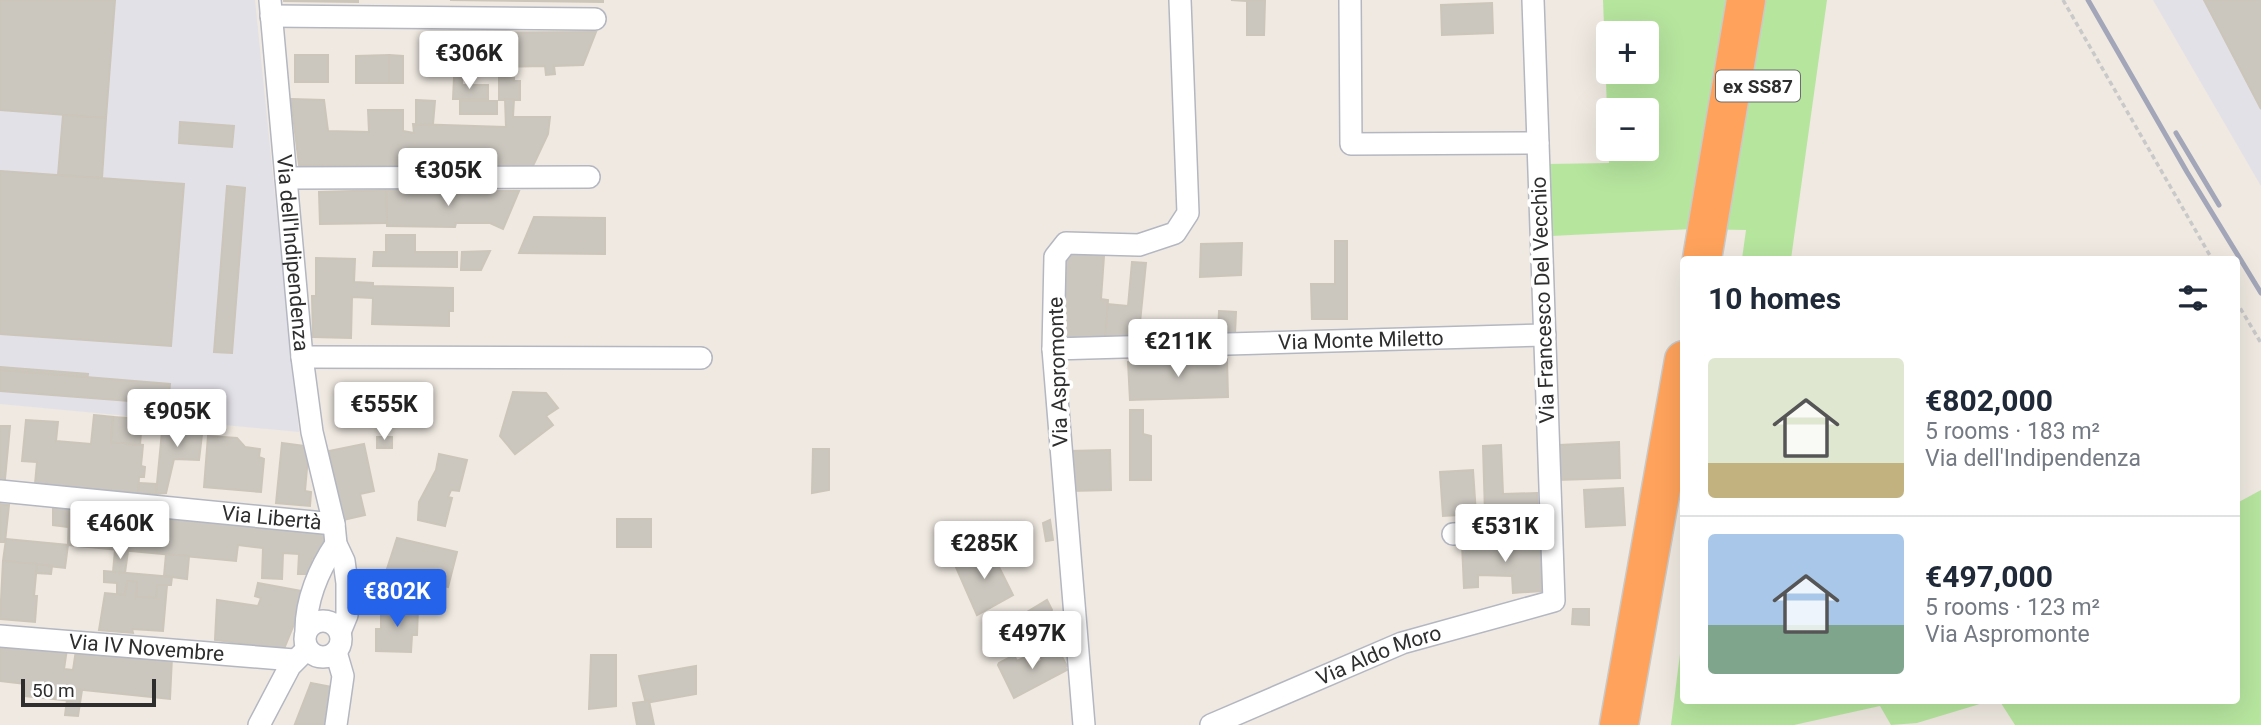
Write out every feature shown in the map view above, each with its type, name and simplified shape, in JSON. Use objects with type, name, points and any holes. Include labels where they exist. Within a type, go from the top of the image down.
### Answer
[{"type":"highway","name":"ex SS87","points":[[1731,169],[1746,0]]},
{"type":"highway","name":"ex SS87","points":[[1703,256],[1731,169],[1772,0]]},
{"type":"highway","points":[[1728,256],[1731,169]]},
{"type":"highway","points":[[1619,725],[1680,382]]},
{"type":"highway","points":[[1646,725],[1680,534]]},
{"type":"street","name":"Via Aspromonte","points":[[1084,725],[1053,349],[1055,257],[1066,243],[1139,245],[1175,233],[1188,212],[1180,0]]},
{"type":"street","points":[[1350,0],[1351,144],[1538,143]]},
{"type":"street","name":"Via Francesco Del Vecchio","points":[[1533,0],[1554,601]]},
{"type":"street","points":[[270,8],[595,19]]},
{"type":"street","name":"Via dell'Indipendenza","points":[[270,8],[302,357],[313,432],[347,583],[347,615],[338,642],[342,676],[336,725]]},
{"type":"street","points":[[286,178],[589,177]]},
{"type":"street","name":"Via Monte Miletto","points":[[1053,349],[1545,335]]},
{"type":"street","points":[[302,357],[701,358]]},
{"type":"street","name":"Via Libertà","points":[[0,491],[335,534]]},
{"type":"street","points":[[1452,534],[1551,529]]},
{"type":"street","points":[[303,647],[306,616],[335,534]]},
{"type":"street","name":"Via Aldo Moro","points":[[1211,725],[1402,643],[1554,601]]},
{"type":"street","points":[[259,725],[315,622],[326,621],[337,627],[338,642],[321,657],[303,647]]},
{"type":"street","name":"Via IV Novembre","points":[[0,635],[303,647]]},
{"type":"path","points":[[2063,0],[2210,256]]},
{"type":"path","points":[[2240,308],[2261,343]]},
{"type":"shaded area","points":[[0,0],[255,0],[299,432],[0,404]]},
{"type":"shaded area","points":[[2153,0],[2261,0],[2261,186]]},
{"type":"green space","points":[[1603,0],[1827,0],[1791,256],[1742,256],[1746,230],[1692,229],[1551,236],[1547,164],[1659,161],[1659,98],[1607,98],[1606,84],[1659,84],[1659,21],[1604,21]]},
{"type":"green space","points":[[2261,490],[2261,725],[2015,725],[2002,704],[2240,704],[2240,501]]},
{"type":"green space","points":[[1680,654],[1680,704],[1980,704],[1917,723],[1891,725],[1880,706],[1794,725],[1671,725]]},
{"type":"building","points":[[0,0],[115,0],[106,118],[0,110]]},
{"type":"building","points":[[358,0],[358,2],[284,1]]},
{"type":"building","points":[[450,0],[603,0],[603,2]]},
{"type":"building","points":[[1231,0],[1265,0],[1264,35],[1247,35],[1247,1]]},
{"type":"building","points":[[2204,0],[2261,0],[2261,109]]},
{"type":"building","points":[[1492,3],[1493,33],[1442,35],[1441,5]]},
{"type":"building","points":[[596,32],[583,65],[554,66],[555,74],[546,75],[545,66],[454,68],[453,33]]},
{"type":"building","points":[[295,55],[328,55],[328,82],[295,82]]},
{"type":"building","points":[[389,55],[389,83],[356,83],[356,56]]},
{"type":"building","points":[[389,55],[403,56],[403,83],[389,83]]},
{"type":"building","points":[[454,78],[462,78],[462,85],[488,85],[488,99],[453,99]]},
{"type":"building","points":[[499,78],[514,78],[514,81],[520,81],[520,100],[499,100]]},
{"type":"building","points":[[291,99],[324,100],[328,131],[369,132],[368,110],[403,110],[403,131],[414,133],[413,124],[506,127],[505,99],[514,99],[513,117],[550,117],[548,134],[532,168],[299,165]]},
{"type":"building","points":[[416,100],[435,101],[433,124],[416,125]]},
{"type":"building","points":[[460,101],[497,101],[497,114],[460,114]]},
{"type":"building","points":[[63,115],[106,118],[102,178],[58,175]]},
{"type":"building","points":[[180,122],[234,126],[232,147],[179,143]]},
{"type":"building","points":[[0,171],[184,184],[171,346],[0,334]]},
{"type":"building","points":[[227,186],[245,188],[232,353],[214,352]]},
{"type":"building","points":[[386,190],[519,191],[503,229],[490,223],[456,223],[455,227],[387,226]]},
{"type":"building","points":[[386,190],[387,223],[320,224],[319,192]]},
{"type":"building","points":[[534,217],[605,218],[605,254],[519,253]]},
{"type":"building","points":[[386,235],[415,235],[415,252],[457,252],[457,267],[373,266],[374,252],[386,252]]},
{"type":"building","points":[[1335,241],[1347,241],[1347,319],[1312,319],[1311,284],[1335,284]]},
{"type":"building","points":[[1242,243],[1241,275],[1200,277],[1201,244]]},
{"type":"building","points":[[490,251],[481,270],[461,270],[462,252]]},
{"type":"building","points":[[1064,253],[1104,256],[1101,299],[1108,300],[1105,342],[1058,339]]},
{"type":"building","points":[[316,258],[355,259],[354,282],[373,283],[373,286],[453,288],[453,311],[449,311],[449,326],[372,324],[373,298],[352,297],[351,338],[313,337],[312,296],[316,296]]},
{"type":"building","points":[[1132,262],[1146,263],[1138,342],[1105,339],[1108,304],[1128,306]]},
{"type":"building","points":[[1219,311],[1236,312],[1235,334],[1218,333]]},
{"type":"building","points":[[1227,359],[1228,397],[1130,400],[1128,362]]},
{"type":"building","points":[[0,367],[88,374],[85,393],[0,386]]},
{"type":"building","points":[[0,370],[170,384],[168,404],[0,391]]},
{"type":"building","points":[[513,392],[546,393],[558,408],[546,416],[553,425],[515,454],[500,436]]},
{"type":"building","points":[[1130,410],[1143,410],[1143,434],[1151,436],[1151,480],[1130,480]]},
{"type":"building","points":[[94,415],[113,417],[111,442],[143,445],[141,466],[145,467],[144,477],[139,477],[138,493],[35,484],[37,462],[22,461],[26,420],[58,422],[56,441],[91,444]]},
{"type":"building","points":[[113,417],[142,419],[140,445],[111,442]]},
{"type":"building","points":[[163,421],[203,426],[199,460],[174,459],[166,493],[156,494]]},
{"type":"building","points":[[0,426],[10,426],[5,479],[0,478]]},
{"type":"building","points":[[208,436],[237,438],[245,447],[260,449],[259,457],[264,459],[261,492],[204,487]]},
{"type":"building","points":[[377,437],[392,437],[392,448],[377,448]]},
{"type":"building","points":[[1619,442],[1620,478],[1557,480],[1560,445]]},
{"type":"building","points":[[282,443],[304,446],[308,457],[305,491],[311,492],[310,506],[276,503]]},
{"type":"building","points":[[364,444],[374,491],[360,494],[365,515],[343,520],[329,451]]},
{"type":"building","points":[[1501,445],[1503,494],[1537,493],[1538,512],[1485,514],[1483,446]]},
{"type":"building","points":[[813,449],[829,449],[829,490],[812,493]]},
{"type":"building","points":[[1110,450],[1111,490],[1070,491],[1069,451]]},
{"type":"building","points":[[439,454],[467,460],[459,491],[451,490],[448,497],[452,498],[445,526],[418,520],[419,502],[436,470]]},
{"type":"building","points":[[1473,470],[1476,514],[1443,516],[1440,472]]},
{"type":"building","points":[[139,483],[156,484],[156,494],[138,493]]},
{"type":"building","points":[[1623,488],[1625,525],[1586,527],[1584,490]]},
{"type":"building","points":[[0,504],[9,505],[5,542],[0,542]]},
{"type":"building","points":[[53,507],[69,508],[69,527],[53,525]]},
{"type":"building","points":[[69,508],[327,532],[328,535],[318,559],[312,558],[310,574],[298,574],[299,554],[283,553],[282,579],[262,578],[263,548],[238,545],[236,561],[68,545]]},
{"type":"building","points":[[617,519],[651,519],[651,547],[617,547]]},
{"type":"building","points":[[1050,520],[1053,540],[1046,541],[1043,523]]},
{"type":"building","points":[[397,538],[457,552],[448,587],[386,572]]},
{"type":"building","points":[[6,539],[68,545],[65,568],[3,561]]},
{"type":"building","points":[[1541,541],[1542,591],[1513,593],[1512,576],[1478,575],[1478,587],[1464,588],[1462,544]]},
{"type":"building","points":[[989,547],[1013,595],[977,615],[955,565]]},
{"type":"building","points":[[115,550],[128,551],[125,573],[113,572]]},
{"type":"building","points":[[166,554],[189,556],[187,579],[164,576]]},
{"type":"building","points":[[3,561],[37,564],[35,622],[0,619]]},
{"type":"building","points":[[37,564],[52,566],[51,574],[36,573]]},
{"type":"building","points":[[104,571],[172,577],[171,585],[157,585],[156,598],[136,597],[137,582],[127,581],[125,595],[117,594],[117,583],[104,582]]},
{"type":"building","points":[[127,581],[137,582],[136,597],[156,598],[157,585],[167,585],[163,631],[132,629],[133,633],[99,630],[105,593],[125,595]]},
{"type":"building","points":[[258,583],[307,592],[284,649],[215,640],[217,600],[258,606],[261,598],[255,596]]},
{"type":"building","points":[[1047,600],[1057,625],[1024,644],[1020,638],[1014,642],[1013,638],[1005,643],[997,630]]},
{"type":"building","points":[[381,606],[418,608],[417,635],[412,635],[411,652],[376,651],[376,629],[381,629]]},
{"type":"building","points":[[1573,609],[1589,609],[1589,625],[1572,624]]},
{"type":"building","points":[[0,643],[67,649],[64,669],[73,670],[76,650],[172,657],[170,699],[74,689],[72,701],[25,696],[26,684],[0,681]]},
{"type":"building","points":[[1055,644],[1067,670],[1014,698],[999,663],[1014,655],[1017,661],[1025,657],[1030,667],[1042,660],[1038,653]]},
{"type":"building","points":[[591,655],[616,655],[616,706],[589,709]]},
{"type":"building","points":[[696,666],[696,694],[651,702],[645,700],[639,676]]},
{"type":"building","points":[[311,683],[332,687],[327,725],[295,724]]},
{"type":"building","points":[[74,689],[82,690],[78,716],[65,715],[67,700],[72,701]]},
{"type":"building","points":[[649,701],[654,725],[637,725],[633,703]]},
{"type":"railway","points":[[2088,0],[2238,256]]},
{"type":"railway","points":[[2176,133],[2219,205]]},
{"type":"railway","points":[[2240,259],[2261,293]]}]
